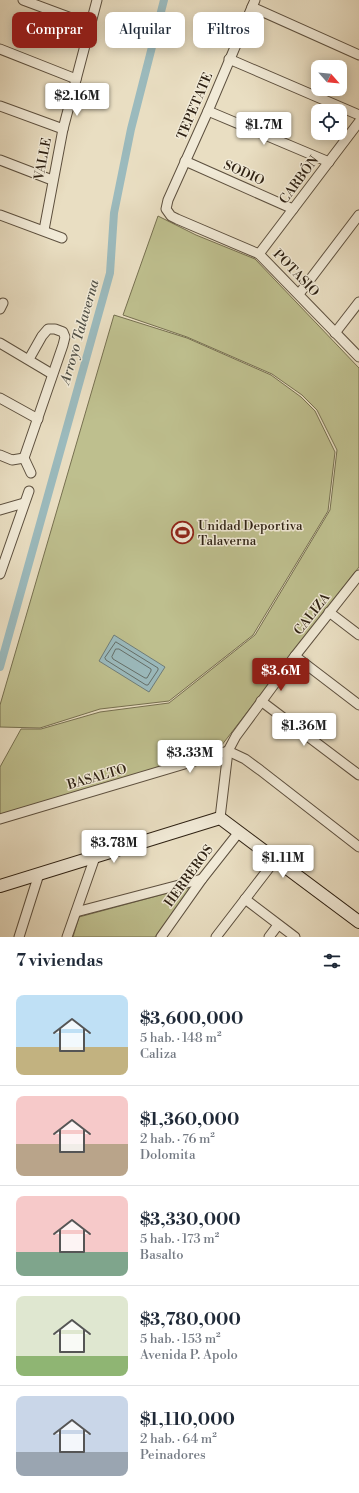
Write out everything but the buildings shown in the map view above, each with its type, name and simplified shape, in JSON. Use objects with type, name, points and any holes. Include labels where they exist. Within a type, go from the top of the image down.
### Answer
[{"type":"street","points":[[23,0],[55,12]]},
{"type":"street","name":"VALLE","points":[[94,12],[97,0]]},
{"type":"street","points":[[253,3],[359,55]]},
{"type":"street","name":"TEPETATE","points":[[177,219],[169,213],[166,209],[166,205],[208,111],[253,3]]},
{"type":"street","name":"VALLE","points":[[44,230],[62,129],[84,48]]},
{"type":"street","points":[[0,49],[76,79]]},
{"type":"street","points":[[229,60],[359,115]]},
{"type":"street","points":[[0,106],[62,129]]},
{"type":"street","points":[[208,111],[328,162]]},
{"type":"street","name":"CARBÓN","points":[[259,254],[359,122]]},
{"type":"street","points":[[0,160],[52,180]]},
{"type":"street","name":"SODIO","points":[[185,161],[292,209]]},
{"type":"street","points":[[0,214],[62,238]]},
{"type":"street","points":[[299,294],[359,215]]},
{"type":"street","name":"POTASIO","points":[[177,219],[259,254],[359,357]]},
{"type":"street","points":[[335,333],[359,302]]},
{"type":"street","points":[[29,359],[42,336],[48,329],[55,329],[63,332],[65,337],[63,345],[24,458],[32,472]]},
{"type":"street","points":[[0,343],[52,374]]},
{"type":"street","points":[[0,398],[38,420]]},
{"type":"street","points":[[0,455],[12,460],[24,458]]},
{"type":"street","points":[[0,574],[29,491]]},
{"type":"street","points":[[0,510],[24,503]]},
{"type":"street","name":"CALIZA","points":[[220,818],[228,751],[243,725],[359,575]]},
{"type":"street","points":[[329,612],[359,635]]},
{"type":"street","points":[[296,656],[359,705]]},
{"type":"street","points":[[261,701],[359,775]]},
{"type":"street","points":[[228,751],[245,759],[359,847]]},
{"type":"street","name":"BASALTO","points":[[0,819],[228,751]]},
{"type":"street","points":[[0,886],[220,818],[359,922]]},
{"type":"street","name":"HERREROS","points":[[161,937],[202,879],[239,832]]},
{"type":"street","points":[[68,937],[95,857]]},
{"type":"street","points":[[216,937],[276,859]]},
{"type":"street","points":[[19,937],[39,874]]},
{"type":"street","points":[[76,912],[202,879]]},
{"type":"street","points":[[245,899],[295,937]]},
{"type":"street","points":[[269,937],[278,925]]},
{"type":"green space","points":[[158,216],[196,235],[255,259],[359,368],[359,567],[218,750],[0,816],[0,767],[21,729],[41,729],[100,712],[169,703],[255,635],[330,510],[337,450],[317,410],[302,395],[272,374],[187,337],[123,315]]},
{"type":"green space","name":"Unidad Deportiva Talaverna","points":[[114,315],[187,338],[271,375],[301,397],[315,411],[335,452],[328,511],[253,635],[169,701],[100,709],[40,728],[0,727],[0,705]]},
{"type":"green space","points":[[194,886],[155,937],[73,937],[79,917]]},
{"type":"water","points":[[114,635],[165,667],[149,692],[99,661]]},
{"type":"waterway","name":"Arroyo Talaverna","points":[[0,667],[110,273],[114,213],[131,129],[164,0]]},
{"type":"place","name":"Unidad Deportiva Talaverna","points":[[182,533]]}]
